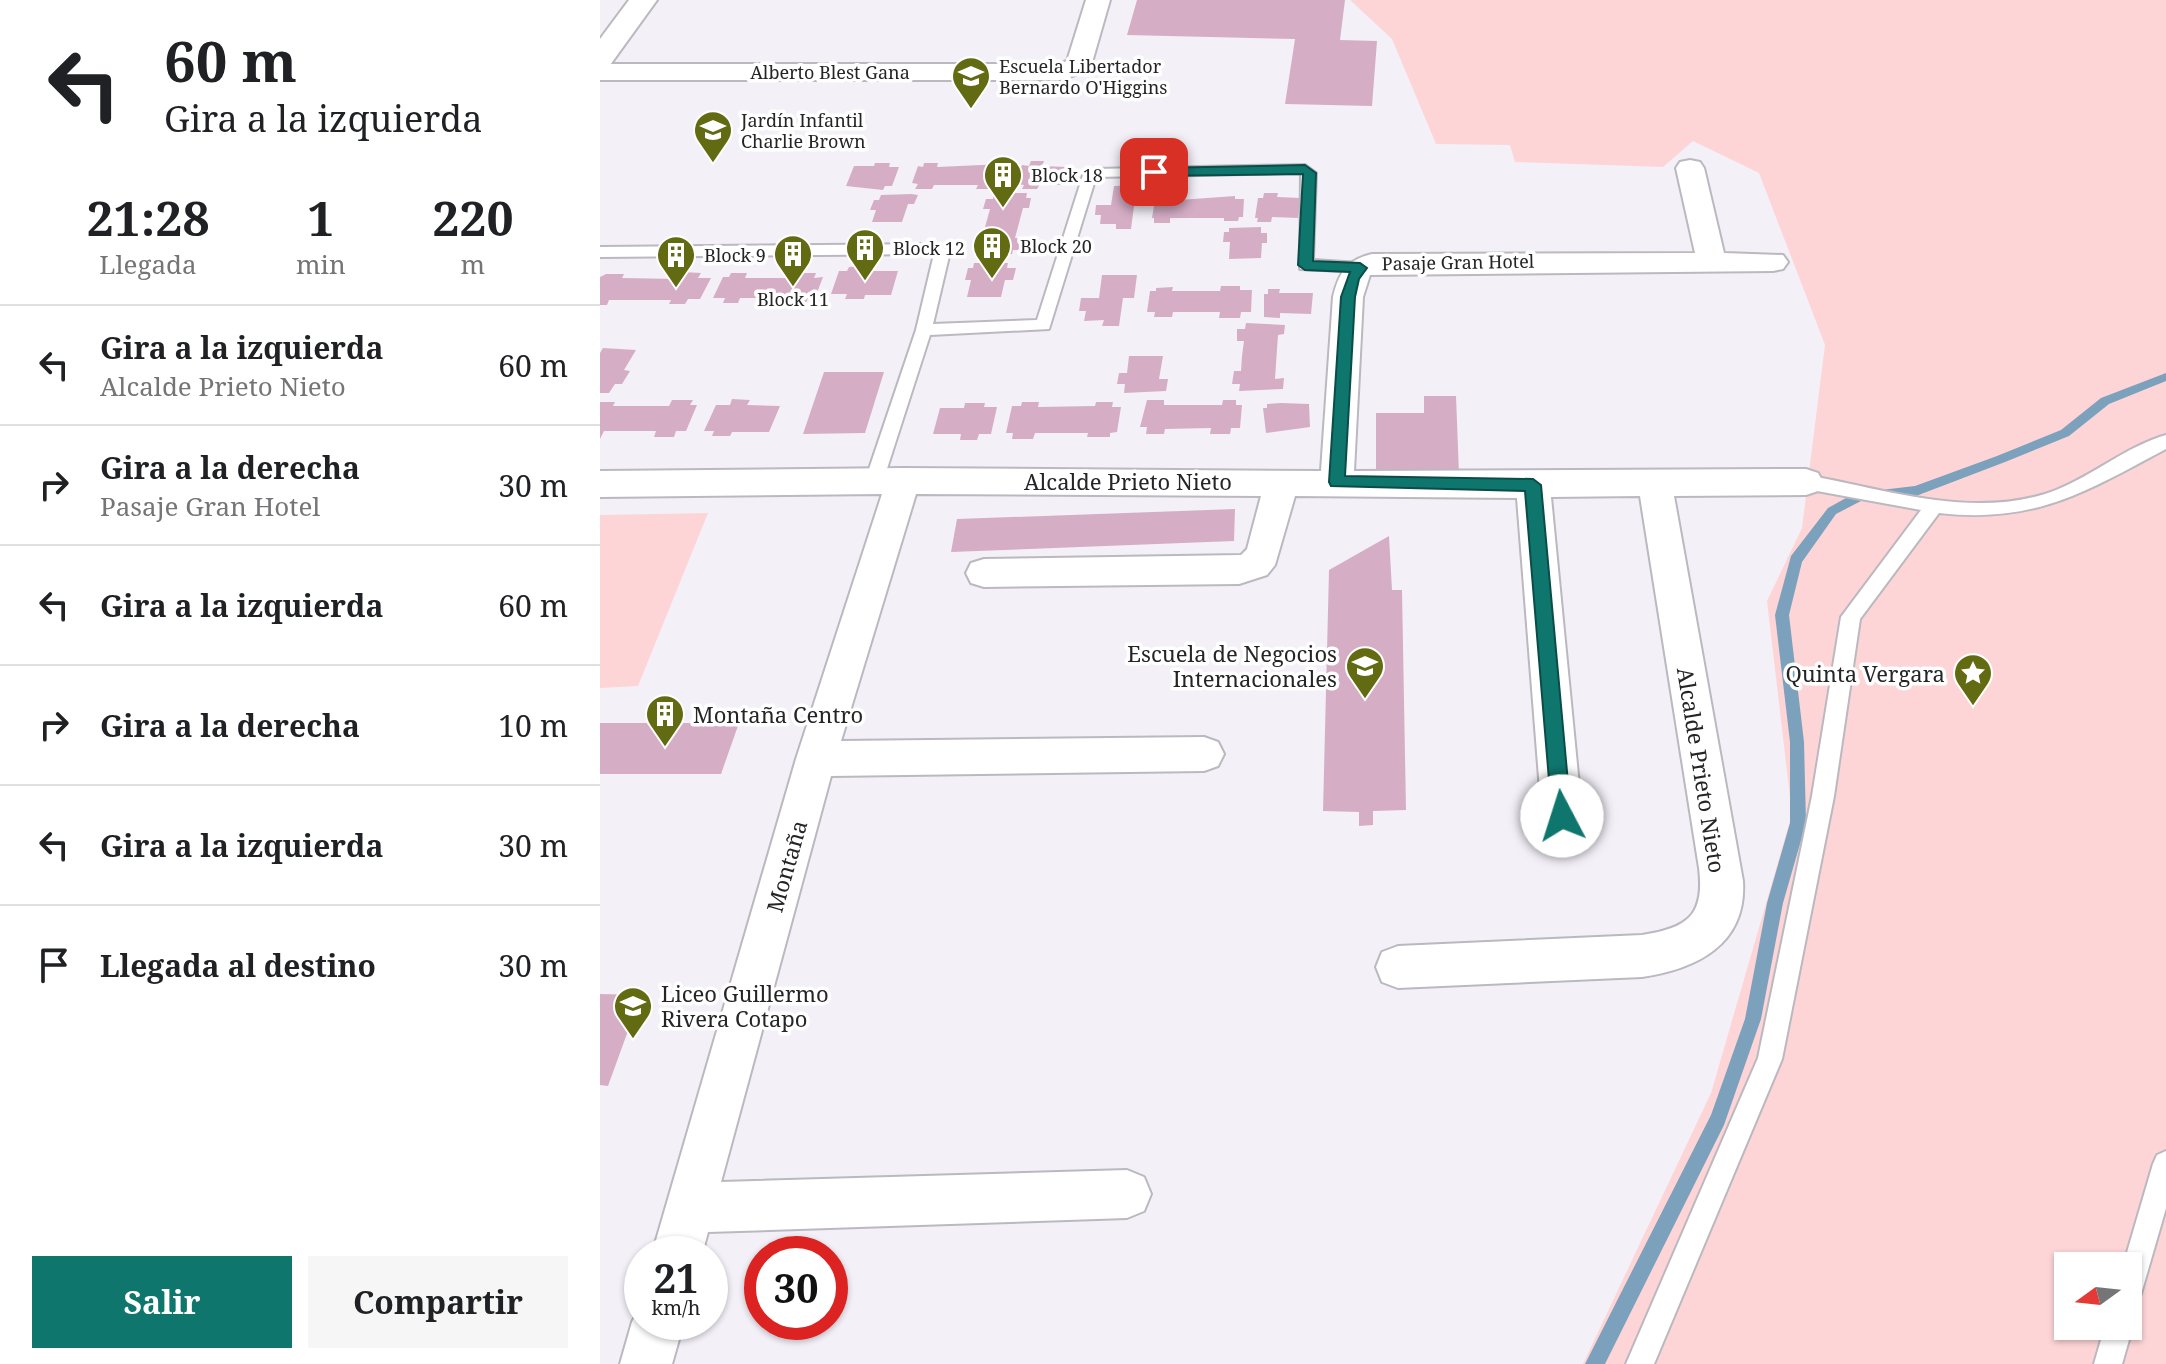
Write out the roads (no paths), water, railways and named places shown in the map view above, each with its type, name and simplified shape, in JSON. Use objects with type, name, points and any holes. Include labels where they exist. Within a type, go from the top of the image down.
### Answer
[{"type":"main road","points":[[600,59],[643,0]]},
{"type":"street","name":"Alberto Blest Gana","points":[[600,72],[1060,72],[1078,66],[1098,0]]},
{"type":"street","points":[[1690,168],[1712,262]]},
{"type":"street","name":"Pasaje Gran Hotel","points":[[1337,482],[1348,297],[1352,279],[1360,268],[1372,263],[1432,261],[1773,262]]},
{"type":"street","name":"Alcalde Prieto Nieto","points":[[600,484],[889,481],[1533,485],[1806,482]]},
{"type":"street","name":"Montaña","points":[[682,1236],[816,759],[889,481]]},
{"type":"street","points":[[984,573],[1239,570],[1254,565],[1263,555],[1282,482]]},
{"type":"street","name":"Alcalde Prieto Nieto","points":[[1398,967],[1642,956],[1679,951],[1708,932],[1722,898],[1717,849],[1655,484]]},
{"type":"street","points":[[1533,485],[1562,816]]},
{"type":"street","points":[[816,759],[1204,754]]},
{"type":"street","points":[[690,1208],[1127,1194]]},
{"type":"street","points":[[646,1364],[653,1340]]},
{"type":"lane","points":[[924,330],[1043,325],[1089,175],[1093,173],[1305,169],[1309,173],[1305,265],[1360,268]]},
{"type":"lane","points":[[600,252],[939,249],[942,252],[889,481]]},
{"type":"lane","points":[[1806,482],[1849,488],[1933,508],[2008,508],[2051,499],[2166,441]]},
{"type":"lane","points":[[1640,1364],[1770,1059],[1823,796],[1851,617],[1933,508]]},
{"type":"lane","points":[[2140,1252],[2166,1164]]},
{"type":"lane","points":[[2108,1364],[2115,1340]]},
{"type":"waterway","points":[[1595,1364],[1718,1119],[1753,1019],[1775,903],[1798,823],[1797,742],[1782,615],[1796,560],[1832,511],[1859,496],[1916,491],[2001,459],[2065,433],[2105,401],[2166,377]]},
{"type":"place","name":"Escuela Libertador Bernardo O'Higgins","points":[[971,110]]},
{"type":"place","name":"Jardín Infantil Charlie Brown","points":[[713,164]]},
{"type":"place","name":"Block 18","points":[[1003,209]]},
{"type":"place","name":"Block 20","points":[[992,280]]},
{"type":"place","name":"Block 12","points":[[865,282]]},
{"type":"place","name":"Block 11","points":[[793,288]]},
{"type":"place","name":"Block 9","points":[[676,289]]},
{"type":"place","name":"Escuela de Negocios Internacionales","points":[[1365,700]]},
{"type":"place","name":"Quinta Vergara","points":[[1973,707]]},
{"type":"place","name":"Montaña Centro","points":[[665,748]]},
{"type":"place","name":"Liceo Guillermo Rivera Cotapo","points":[[633,1040]]}]
